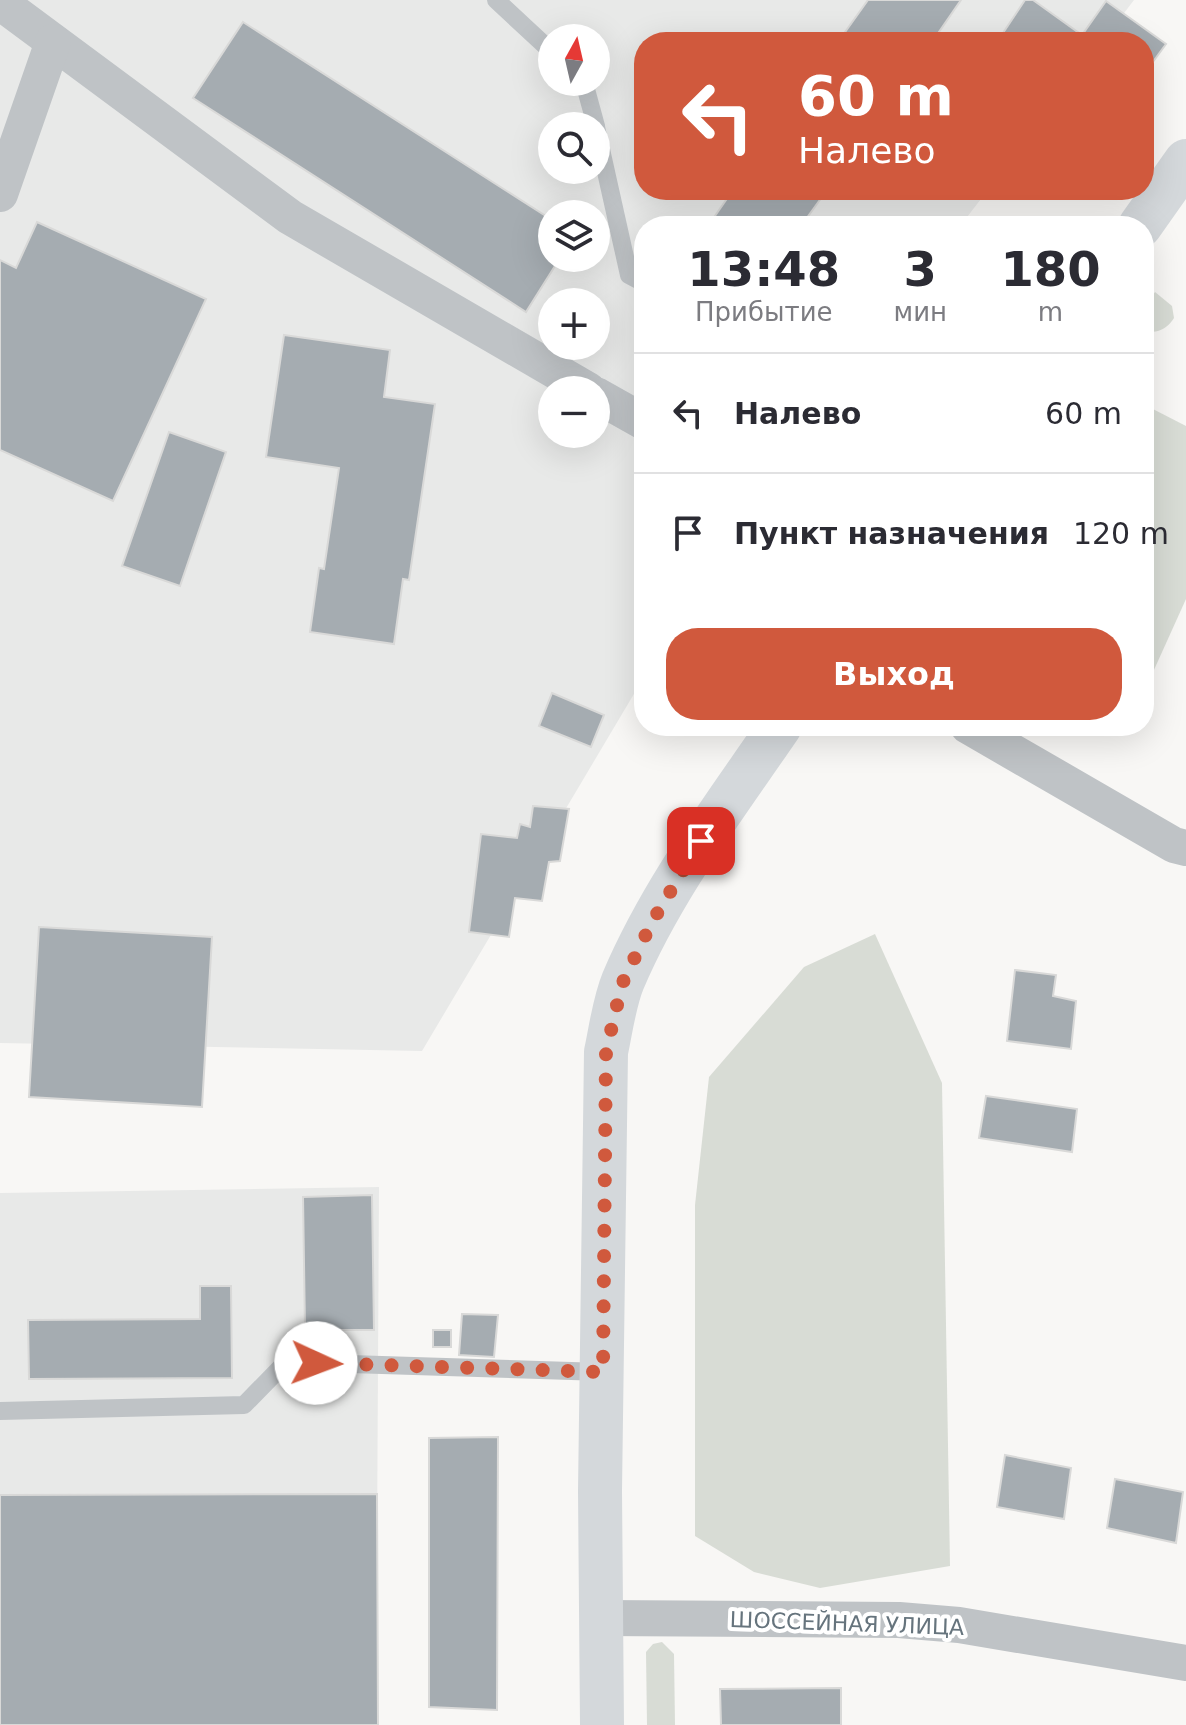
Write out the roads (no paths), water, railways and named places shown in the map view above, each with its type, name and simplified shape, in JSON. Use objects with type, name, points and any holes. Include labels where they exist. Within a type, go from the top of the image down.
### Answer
[{"type":"main road","points":[[1147,216],[1186,161]]},
{"type":"main road","points":[[602,1725],[603,1112],[606,1052],[622,984],[652,922],[701,841],[773,736]]},
{"type":"street","points":[[0,2],[290,217],[564,376]]},
{"type":"street","points":[[0,194],[53,42]]},
{"type":"street","points":[[610,403],[634,416]]},
{"type":"street","points":[[985,736],[1174,845],[1186,848]]},
{"type":"street","name":"ШОССЕЙНАЯ УЛИЦА","points":[[601,1618],[944,1623],[1186,1663]]},
{"type":"lane","points":[[496,0],[538,39]]},
{"type":"lane","points":[[609,184],[629,275],[634,278]]},
{"type":"lane","points":[[0,1411],[244,1405],[286,1362],[603,1372]]}]
